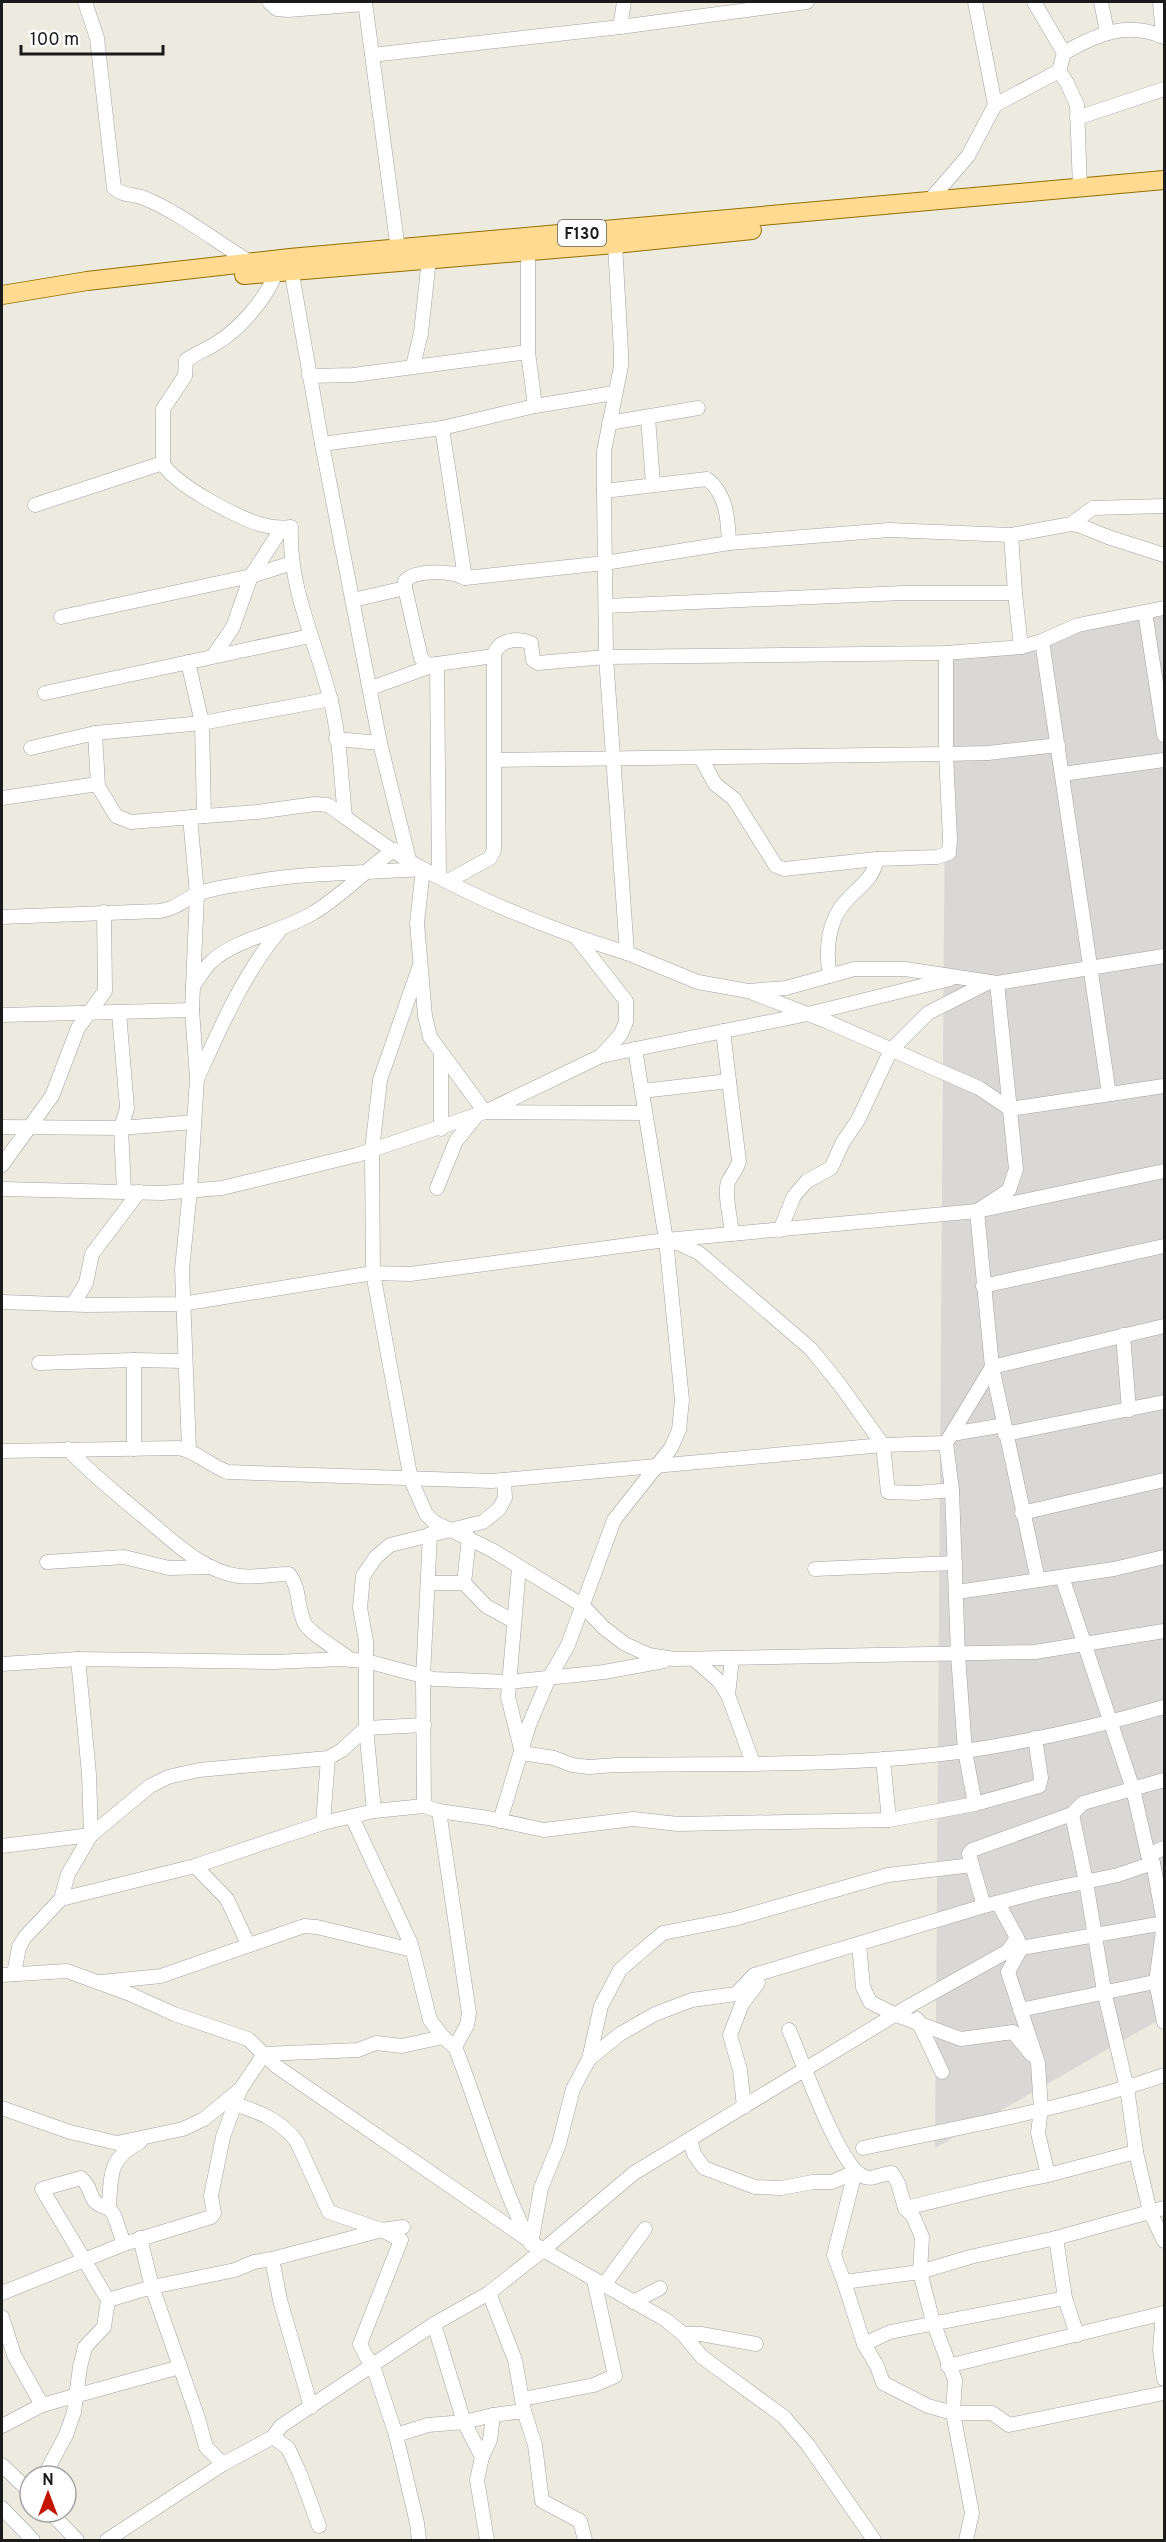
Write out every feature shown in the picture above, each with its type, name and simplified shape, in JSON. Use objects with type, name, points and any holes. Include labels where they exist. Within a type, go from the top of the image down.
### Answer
[{"type":"main road","name":"F130","points":[[2,305],[89,291],[285,268],[398,250],[1164,180]]},
{"type":"main road","name":"F130","points":[[2,295],[87,281],[250,262],[285,268],[429,259],[615,244],[885,216],[1164,193]]},
{"type":"street","points":[[85,2],[97,38],[114,188],[120,193],[144,198],[250,262]]},
{"type":"street","points":[[269,2],[277,9],[288,10],[365,3],[398,250]]},
{"type":"street","points":[[620,27],[624,2]]},
{"type":"street","points":[[372,55],[620,27],[766,4],[807,2]]},
{"type":"street","points":[[975,2],[995,105]]},
{"type":"street","points":[[929,201],[968,156],[995,105],[1059,71],[1064,53],[1034,2]]},
{"type":"street","points":[[1101,2],[1107,32]]},
{"type":"street","points":[[1064,53],[1107,32],[1144,30],[1164,36],[1160,2]]},
{"type":"street","points":[[1059,71],[1074,95],[1080,189]]},
{"type":"street","points":[[1077,118],[1164,89]]},
{"type":"street","points":[[615,244],[621,366],[604,451],[603,491],[606,657],[627,953]]},
{"type":"street","points":[[528,250],[528,352],[535,406]]},
{"type":"street","points":[[413,366],[421,333],[429,259]]},
{"type":"street","points":[[285,268],[309,376],[381,743],[409,860]]},
{"type":"street","points":[[285,268],[237,325],[218,343],[186,360],[185,376],[163,409],[163,463],[165,469],[181,484],[236,515],[262,525],[291,527],[292,562],[310,636],[331,699],[345,817]]},
{"type":"street","points":[[309,376],[337,377],[528,352]]},
{"type":"street","points":[[322,444],[442,428],[535,406],[614,393]]},
{"type":"street","points":[[609,423],[698,408]]},
{"type":"street","points":[[648,417],[653,484]]},
{"type":"street","points":[[442,428],[465,578]]},
{"type":"street","points":[[35,505],[163,463]]},
{"type":"street","points":[[603,491],[707,479],[714,484],[722,498],[728,517],[729,543]]},
{"type":"street","points":[[1071,524],[1093,508],[1164,506]]},
{"type":"street","points":[[494,656],[428,665],[421,658],[405,581],[415,574],[454,572],[465,578],[605,562],[729,543],[889,530],[1011,535],[1071,524],[1164,555]]},
{"type":"street","points":[[214,655],[233,627],[251,576],[282,528]]},
{"type":"street","points":[[1011,535],[1021,647]]},
{"type":"street","points":[[61,616],[251,576],[292,562]]},
{"type":"street","points":[[353,600],[405,588]]},
{"type":"street","points":[[606,606],[903,593],[1015,593]]},
{"type":"street","points":[[443,879],[489,858],[494,850],[494,656],[495,648],[502,642],[525,640],[531,643],[533,660],[538,663],[606,657],[946,653],[1021,647],[1042,641],[1078,625],[1164,608]]},
{"type":"street","points":[[1145,612],[1164,735]]},
{"type":"street","points":[[45,693],[310,636]]},
{"type":"street","points":[[1042,641],[1109,1094]]},
{"type":"street","points":[[701,758],[715,784],[734,799],[776,866],[784,869],[877,859],[936,857],[948,853],[950,839],[946,754],[946,653]]},
{"type":"street","points":[[188,662],[202,723],[192,986],[197,1078],[182,1269],[189,1449]]},
{"type":"street","points":[[371,688],[437,664]]},
{"type":"street","points":[[437,664],[443,879]]},
{"type":"street","points":[[31,748],[95,733],[202,723],[331,699]]},
{"type":"street","points":[[95,733],[98,786],[116,816],[124,820],[131,822],[256,812],[315,804],[328,805],[409,860],[443,879],[576,937],[627,953],[698,982],[748,991],[808,1014],[979,1088],[1010,1109],[1164,1086]]},
{"type":"street","points":[[336,739],[381,743]]},
{"type":"street","points":[[495,760],[988,753],[1058,745]]},
{"type":"street","points":[[1062,774],[1164,760]]},
{"type":"street","points":[[2,798],[91,785],[98,786]]},
{"type":"street","points":[[192,986],[212,961],[223,953],[280,930],[314,913],[394,850]]},
{"type":"street","points":[[830,976],[826,956],[832,924],[838,909],[867,881],[877,859]]},
{"type":"street","points":[[2,917],[173,909],[197,894],[249,883],[320,874],[423,869]]},
{"type":"street","points":[[423,869],[417,923],[425,1016],[430,1037],[481,1114]]},
{"type":"street","points":[[2,1165],[52,1096],[78,1028],[105,991],[104,912]]},
{"type":"street","points":[[197,1078],[252,968],[280,930]]},
{"type":"street","points":[[576,937],[626,1001],[626,1022],[621,1034],[601,1056]]},
{"type":"street","points":[[748,991],[786,988],[854,969],[905,969],[993,982],[1164,956]]},
{"type":"street","points":[[420,965],[380,1080],[372,1150],[373,1273],[411,1480],[426,1514],[434,1522],[469,1538],[582,1605],[604,1628],[625,1644],[649,1655],[674,1659],[1035,1653],[1164,1632]]},
{"type":"street","points":[[2,1189],[139,1192],[222,1188],[372,1150],[441,1129],[481,1114],[601,1056],[808,1014],[959,977]]},
{"type":"street","points":[[780,1230],[794,1196],[807,1181],[831,1168],[843,1142],[858,1120],[891,1050],[928,1013],[993,982]]},
{"type":"street","points":[[977,1212],[1009,1190],[1016,1168],[993,982]]},
{"type":"street","points":[[2,1015],[192,1010]]},
{"type":"street","points":[[118,1012],[127,1108],[121,1128],[124,1192]]},
{"type":"street","points":[[723,1031],[739,1161],[727,1188],[732,1234]]},
{"type":"street","points":[[500,1821],[529,1725],[548,1680],[566,1652],[614,1520],[671,1448],[679,1430],[682,1400],[666,1240],[635,1049]]},
{"type":"street","points":[[441,1054],[441,1129]]},
{"type":"street","points":[[642,1091],[729,1081]]},
{"type":"street","points":[[436,1188],[456,1142],[481,1114],[645,1113]]},
{"type":"street","points":[[2,1127],[121,1128],[194,1122]]},
{"type":"street","points":[[2,1313],[9,1302],[182,1304],[373,1273],[410,1274],[666,1240],[977,1212],[1164,1171]]},
{"type":"street","points":[[73,1304],[86,1283],[92,1254],[139,1192]]},
{"type":"street","points":[[977,1212],[992,1367],[1038,1580]]},
{"type":"street","points":[[666,1240],[699,1253],[811,1349],[883,1445],[888,1492],[916,1493],[952,1490]]},
{"type":"street","points":[[983,1286],[1164,1246]]},
{"type":"street","points":[[975,1804],[965,1751],[958,1655],[949,1439],[992,1367],[1164,1326]]},
{"type":"street","points":[[1123,1335],[1129,1410]]},
{"type":"street","points":[[134,1360],[134,1449]]},
{"type":"street","points":[[39,1363],[184,1361]]},
{"type":"street","points":[[2,1451],[189,1449],[215,1467],[228,1472],[411,1480],[504,1480],[949,1439],[1129,1410],[1164,1402]]},
{"type":"street","points":[[68,1449],[107,1488],[187,1552],[211,1567],[239,1576],[289,1574],[297,1583],[301,1613],[306,1626],[351,1660]]},
{"type":"street","points":[[374,1810],[366,1728],[366,1641],[360,1608],[363,1576],[376,1557],[390,1545],[483,1522],[499,1509],[505,1498],[504,1480]]},
{"type":"street","points":[[1023,1513],[1164,1480]]},
{"type":"street","points":[[424,1806],[423,1677],[430,1534]]},
{"type":"street","points":[[464,1583],[469,1538]]},
{"type":"street","points":[[47,1562],[124,1557],[169,1568],[211,1567]]},
{"type":"street","points":[[957,1592],[1114,1569],[1164,1557]]},
{"type":"street","points":[[815,1569],[955,1563]]},
{"type":"street","points":[[519,1567],[508,1697],[522,1753]]},
{"type":"street","points":[[1062,1577],[1133,1789],[1150,1859],[1164,1923],[1160,1981],[1164,2022]]},
{"type":"street","points":[[428,1583],[464,1583],[486,1606],[513,1621]]},
{"type":"street","points":[[728,1695],[732,1658]]},
{"type":"street","points":[[2,1664],[78,1659],[274,1662],[351,1660],[366,1661],[423,1677],[509,1682],[548,1680],[674,1659]]},
{"type":"street","points":[[78,1659],[89,1774],[91,1835]]},
{"type":"street","points":[[694,1659],[719,1681],[728,1695],[753,1763]]},
{"type":"street","points":[[522,1753],[589,1767],[616,1764],[883,1759],[965,1751],[1110,1723],[1164,1707]]},
{"type":"street","points":[[424,1725],[366,1728],[342,1750],[328,1758],[199,1770],[168,1777],[150,1786],[91,1835],[68,1874],[61,1899],[22,1942],[8,1974],[58,1970],[99,1982],[174,2014],[248,2038],[276,2066],[537,2247],[666,2320],[683,2334],[702,2357],[784,2417],[808,2445],[874,2541]]},
{"type":"street","points":[[61,1899],[195,1866],[323,1823],[374,1810],[424,1806],[439,1811],[544,1830],[633,1819],[678,1824],[889,1820],[975,1804],[1038,1786],[1041,1778],[1035,1738]]},
{"type":"street","points":[[323,1823],[328,1758]]},
{"type":"street","points":[[883,1759],[889,1820]]},
{"type":"street","points":[[984,1906],[969,1854],[972,1850],[1072,1814],[1083,1803],[1164,1780]]},
{"type":"street","points":[[439,1811],[469,2013],[467,2025],[455,2047]]},
{"type":"street","points":[[1072,1814],[1104,1991],[1127,2088],[1136,2152],[1150,2212],[1164,2241]]},
{"type":"street","points":[[352,1817],[412,1950],[430,2020],[443,2037],[455,2047],[517,2216],[537,2247]]},
{"type":"street","points":[[2,1846],[91,1835]]},
{"type":"street","points":[[589,2059],[620,2034],[655,2014],[692,2000],[736,1994],[754,1976],[984,1906],[1118,1875],[1150,1859],[1164,1848]]},
{"type":"street","points":[[537,2247],[546,2170],[559,2144],[573,2089],[589,2059],[601,2006],[621,1970],[663,1933],[771,1910],[888,1875],[972,1865]]},
{"type":"street","points":[[195,1866],[227,1899],[248,1944]]},
{"type":"street","points":[[998,1903],[1019,1943],[1008,1972],[1038,2063],[1041,2109],[1038,2133],[1048,2175]]},
{"type":"street","points":[[107,2541],[223,2464],[273,2437],[281,2426],[434,2324],[489,2293],[537,2247],[625,2179],[911,2005],[1019,1943],[1094,1937],[1164,1923]]},
{"type":"street","points":[[99,1982],[161,1976],[294,1929],[317,1927],[412,1950]]},
{"type":"street","points":[[859,1944],[863,1987],[870,2002],[896,2015],[961,2039],[1013,2032],[1038,2063]]},
{"type":"street","points":[[744,2107],[740,2070],[730,2035],[742,2004],[770,1971]]},
{"type":"street","points":[[1020,2010],[1160,1981]]},
{"type":"street","points":[[911,2005],[942,2072]]},
{"type":"street","points":[[789,2030],[834,2140],[855,2172],[870,2178],[892,2173],[898,2183],[905,2208],[913,2216],[922,2236],[920,2272],[933,2322],[948,2366],[955,2379],[953,2413],[972,2512],[966,2541]]},
{"type":"street","points":[[264,2054],[358,2050],[376,2043],[402,2046],[443,2037]]},
{"type":"street","points":[[2,2293],[140,2238],[211,2217],[214,2213],[211,2196],[219,2154],[234,2104],[240,2090],[264,2054]]},
{"type":"street","points":[[252,2073],[276,2066]]},
{"type":"street","points":[[863,2148],[1127,2088],[1164,2074]]},
{"type":"street","points":[[2,2108],[70,2132],[108,2142],[147,2138],[183,2129],[204,2119],[240,2090]]},
{"type":"street","points":[[234,2104],[261,2114],[289,2132],[297,2142],[329,2212],[382,2230],[401,2240],[360,2344],[367,2358],[374,2365],[396,2435],[417,2523],[419,2541]]},
{"type":"street","points":[[124,2244],[114,2215],[109,2208],[111,2170],[118,2157],[127,2148],[147,2138]]},
{"type":"street","points":[[690,2139],[694,2154],[704,2168],[755,2187],[832,2182],[855,2172]]},
{"type":"street","points":[[905,2208],[1136,2152]]},
{"type":"street","points":[[855,2172],[834,2255],[864,2344],[877,2366],[883,2383],[928,2406],[953,2413],[992,2414],[1009,2425],[1164,2393]]},
{"type":"street","points":[[50,2464],[66,2435],[74,2412],[85,2347],[104,2326],[108,2300],[42,2189],[81,2178],[87,2183],[92,2200],[98,2206],[109,2208]]},
{"type":"street","points":[[844,2282],[920,2272],[970,2257],[1056,2238],[1164,2208]]},
{"type":"street","points":[[108,2300],[152,2287],[235,2270],[254,2262],[382,2230],[403,2227]]},
{"type":"street","points":[[599,2282],[645,2229]]},
{"type":"street","points":[[140,2238],[152,2287],[206,2447],[223,2464]]},
{"type":"street","points":[[1056,2238],[1065,2298],[1077,2335]]},
{"type":"street","points":[[272,2259],[280,2300],[311,2407]]},
{"type":"street","points":[[396,2435],[428,2425],[464,2422],[493,2415],[594,2385],[615,2376],[599,2282]]},
{"type":"street","points":[[633,2302],[660,2288]]},
{"type":"street","points":[[489,2293],[515,2360],[523,2405],[535,2445],[542,2501],[580,2521],[585,2541]]},
{"type":"street","points":[[864,2344],[890,2332],[933,2322],[1065,2298]]},
{"type":"street","points":[[948,2366],[1164,2313],[1160,2350],[1164,2379]]},
{"type":"street","points":[[2,2318],[15,2355],[42,2405]]},
{"type":"street","points":[[434,2324],[464,2422],[482,2457]]},
{"type":"street","points":[[683,2334],[700,2334],[756,2344]]},
{"type":"street","points":[[2,2426],[42,2405],[180,2367]]},
{"type":"street","points":[[484,2540],[477,2480],[482,2457],[490,2440],[493,2415]]},
{"type":"street","points":[[273,2437],[288,2448],[319,2526]]},
{"type":"street","points":[[2,2465],[18,2480]]},
{"type":"street","points":[[2,2508],[33,2541]]},
{"type":"street","points":[[61,2524],[77,2541]]},
{"type":"shaded area","points":[[1164,614],[1164,2017],[935,2148],[946,656]]}]
